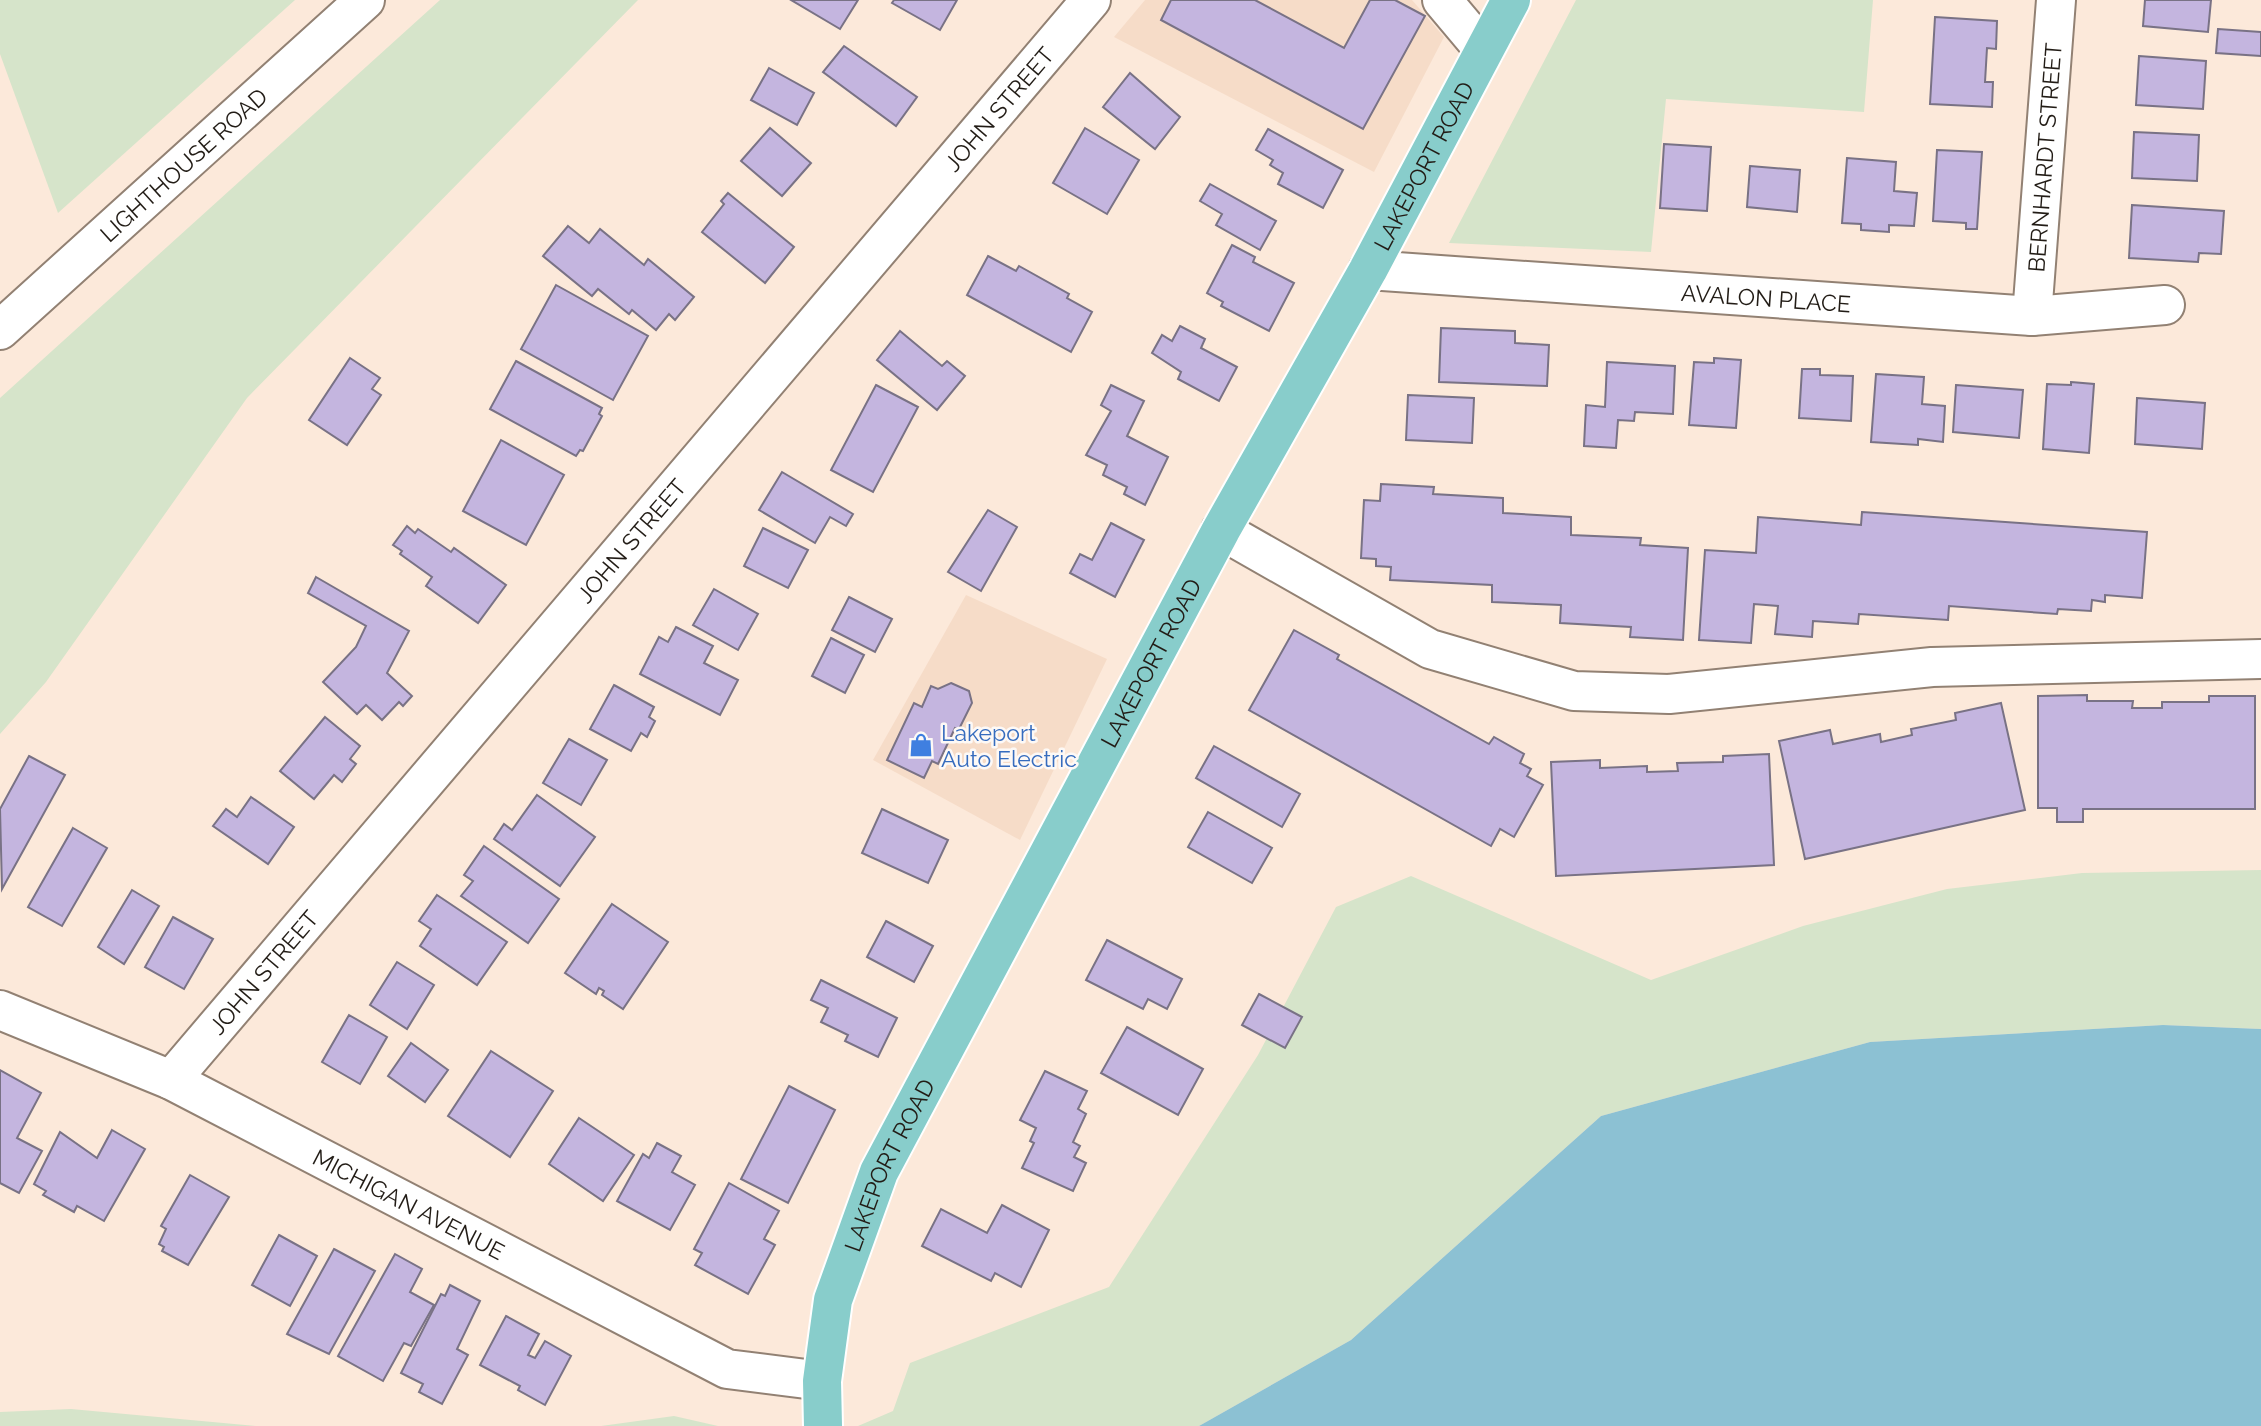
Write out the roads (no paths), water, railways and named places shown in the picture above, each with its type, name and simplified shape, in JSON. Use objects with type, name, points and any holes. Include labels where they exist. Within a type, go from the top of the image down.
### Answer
[{"type":"main road","name":"LAKEPORT ROAD","points":[[822,1426],[822,1381],[833,1300],[879,1172],[1221,530],[1368,270],[1511,0]]},
{"type":"street","name":"LIGHTHOUSE ROAD","points":[[0,330],[365,0]]},
{"type":"street","name":"JOHN STREET","points":[[171,1080],[1091,0]]},
{"type":"street","points":[[1442,0],[1484,50]]},
{"type":"street","name":"BERNHARDT STREET","points":[[2032,316],[2056,0]]},
{"type":"street","name":"AVALON PLACE","points":[[1368,270],[2032,316],[2165,305]]},
{"type":"street","points":[[1221,530],[1430,649],[1574,691],[1669,694],[1932,667],[2261,659]]},
{"type":"street","name":"MICHIGAN AVENUE","points":[[0,1010],[171,1080],[727,1369],[822,1381]]},
{"type":"water","points":[[2163,1025],[2261,1029],[2261,1426],[1199,1426],[1351,1340],[1601,1116],[1870,1042]]},
{"type":"place","name":"Lakeport Auto Electric","points":[[921,745]]}]
